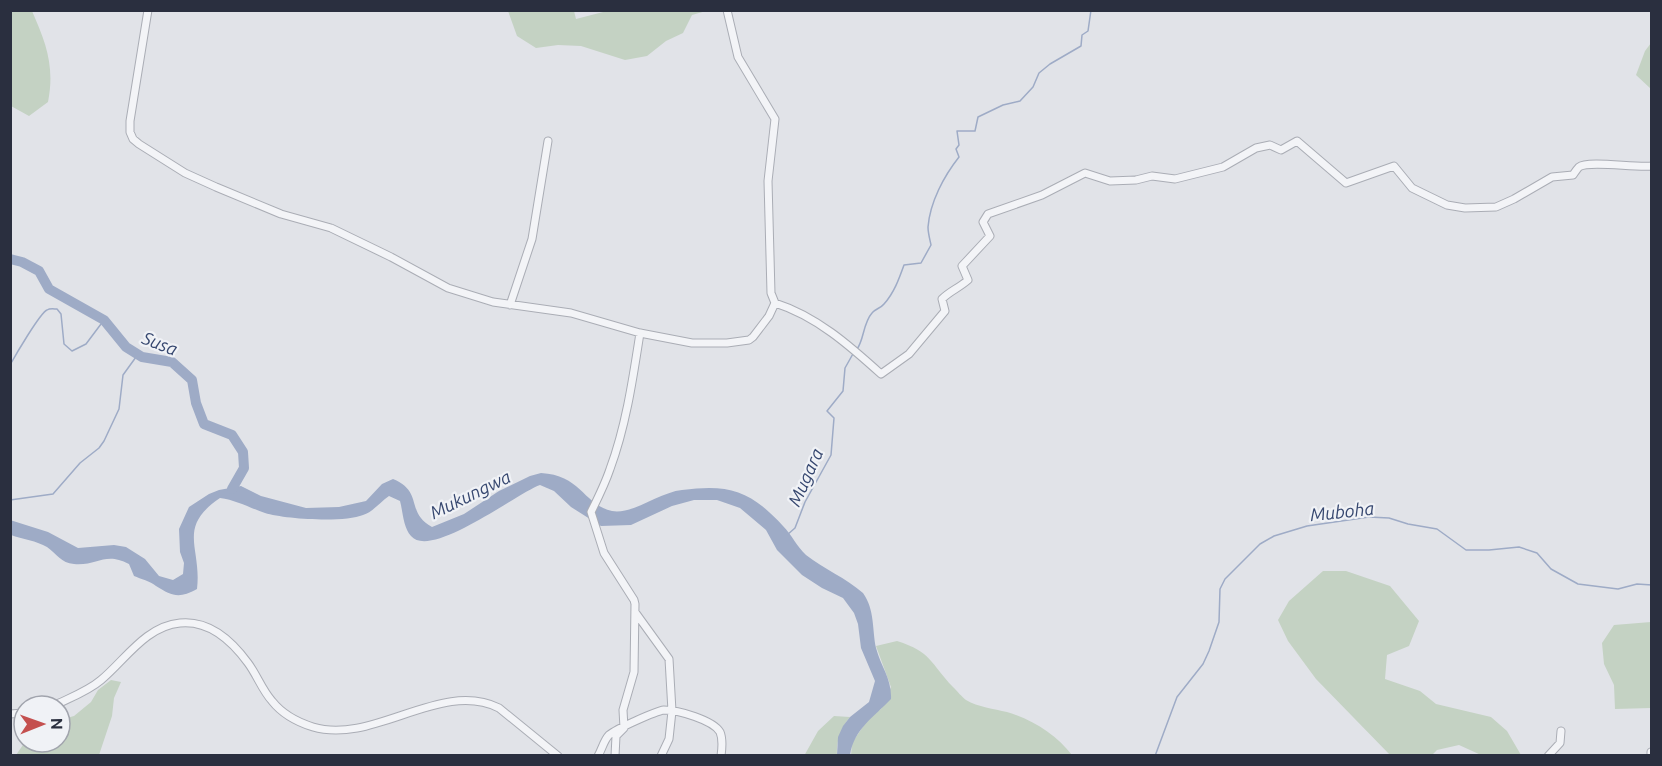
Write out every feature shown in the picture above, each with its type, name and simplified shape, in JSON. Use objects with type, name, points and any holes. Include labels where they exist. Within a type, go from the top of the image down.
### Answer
[{"type":"street","points":[[148,10],[130,132],[139,144],[185,173],[281,214],[320,224],[339,232],[447,288],[474,297],[578,314],[640,333],[692,343],[727,343],[749,340],[769,316],[775,303],[771,293],[768,187],[775,119],[738,57],[727,10]]},
{"type":"street","points":[[510,304],[532,239],[548,141]]},
{"type":"street","points":[[775,303],[795,309],[819,324],[881,374],[909,354],[945,311],[942,299],[968,280],[962,266],[990,236],[982,222],[988,214],[1042,195],[1085,173],[1110,181],[1136,180],[1152,176],[1175,179],[1223,167],[1256,148],[1270,145],[1281,150],[1297,141],[1346,183],[1394,166],[1412,188],[1447,205],[1465,208],[1496,207],[1552,177],[1573,175],[1580,166],[1587,164],[1630,168],[1652,166]]},
{"type":"street","points":[[615,756],[616,736],[624,728],[623,710],[634,672],[634,600],[604,553],[591,512],[610,470],[618,443],[640,333]]},
{"type":"street","points":[[635,612],[669,659],[672,711],[669,739],[661,756]]},
{"type":"street","points":[[72,697],[100,681],[142,641],[159,629],[179,623],[190,623],[214,630],[227,640],[248,662],[271,700],[297,722],[317,728],[345,731],[450,702],[474,700],[498,708],[558,756]]},
{"type":"street","points":[[598,756],[608,736],[654,712],[672,711],[706,720],[720,732],[722,756]]},
{"type":"street","points":[[1548,756],[1560,743],[1561,731]]},
{"type":"green space","points":[[10,11],[32,11],[50,66],[48,102],[29,116],[11,106]]},
{"type":"green space","points":[[508,11],[574,11],[576,19],[607,11],[706,11],[692,15],[683,33],[666,41],[647,56],[625,60],[581,46],[558,45],[536,48],[517,36]]},
{"type":"green space","points":[[1651,43],[1651,89],[1636,75],[1645,51]]},
{"type":"green space","points":[[1323,571],[1346,571],[1390,586],[1419,621],[1409,646],[1387,655],[1385,679],[1420,691],[1436,704],[1491,717],[1507,731],[1521,755],[1481,755],[1459,745],[1437,750],[1432,755],[1390,755],[1316,679],[1288,641],[1278,620],[1289,601]]},
{"type":"green space","points":[[1651,622],[1651,708],[1615,709],[1614,685],[1604,664],[1602,643],[1614,625]]},
{"type":"green space","points":[[897,641],[917,649],[930,659],[966,700],[1035,723],[1051,734],[1072,755],[851,756],[852,743],[870,716],[881,709],[891,687],[876,646]]},
{"type":"green space","points":[[111,680],[121,682],[114,698],[112,716],[99,755],[16,755],[72,754],[72,717],[91,702],[98,690]]},
{"type":"green space","points":[[834,716],[850,717],[840,735],[837,755],[804,756],[818,731]]},
{"type":"water","points":[[541,473],[565,479],[595,503],[612,511],[628,510],[682,490],[713,488],[738,492],[760,504],[771,514],[806,555],[863,593],[871,613],[876,648],[888,679],[891,699],[860,731],[850,755],[837,755],[838,737],[850,717],[869,702],[875,681],[861,648],[854,613],[843,598],[802,575],[777,550],[766,530],[740,508],[717,500],[694,500],[672,506],[631,525],[601,526],[571,507],[554,491],[540,485],[455,533],[421,541],[408,532],[400,501],[389,496],[367,514],[342,519],[274,515],[220,498],[207,509],[195,529],[197,589],[180,595],[167,592],[134,576],[129,564],[121,560],[107,559],[74,564],[62,560],[43,545],[11,535],[10,520],[48,532],[78,548],[114,545],[126,547],[145,559],[159,576],[173,580],[183,574],[184,563],[180,552],[179,529],[189,507],[219,490],[241,486],[261,496],[306,508],[339,507],[366,501],[382,484],[393,479],[408,490],[419,515],[432,527],[464,514],[499,491]]},
{"type":"waterway","name":"Mugara","points":[[857,349],[869,317],[891,295],[904,265],[921,263],[931,245],[928,229],[929,218],[939,190],[959,157],[956,149],[959,145],[957,131],[975,131],[978,117],[1003,105],[1020,101],[1033,87],[1039,73],[1081,46],[1082,35],[1088,31],[1091,10]]},
{"type":"waterway","name":"Susa","points":[[10,259],[22,262],[39,271],[49,289],[104,320],[126,347],[142,357],[172,362],[192,380],[196,403],[204,424],[232,435],[243,452],[244,468],[232,489]]},
{"type":"waterway","points":[[10,365],[34,326],[48,309],[57,309],[61,314],[64,344],[72,351],[86,344],[104,320]]},
{"type":"waterway","name":"Mugara","points":[[787,535],[795,528],[805,502],[831,455],[834,418],[827,411],[843,391],[845,368],[854,352]]},
{"type":"waterway","points":[[10,500],[53,494],[80,463],[99,448],[119,409],[123,375],[136,357],[142,357]]},
{"type":"waterway","name":"Muboha","points":[[1155,756],[1177,697],[1203,664],[1209,651],[1219,622],[1220,589],[1225,579],[1260,544],[1274,536],[1307,526],[1369,517],[1389,518],[1437,529],[1466,550],[1519,547],[1537,553],[1551,569],[1578,584],[1618,589],[1637,584],[1652,585]]},
{"type":"water label","name":"Mukungwa","points":[[470,494]]}]
